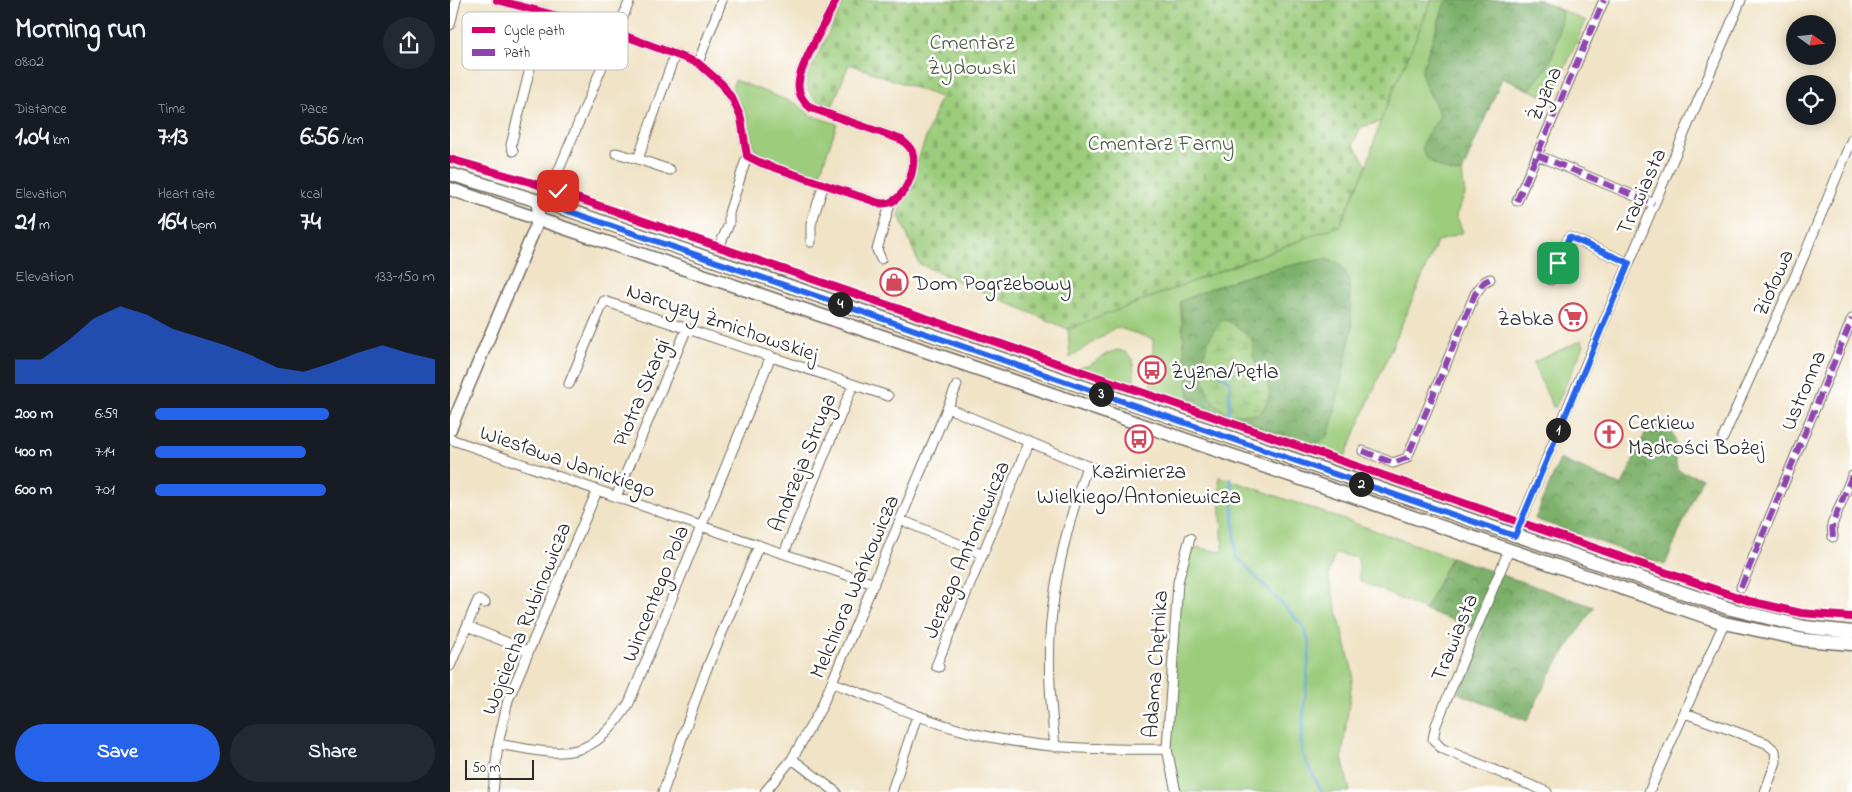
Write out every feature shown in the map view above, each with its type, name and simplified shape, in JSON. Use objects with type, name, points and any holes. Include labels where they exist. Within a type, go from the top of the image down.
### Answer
[{"type":"main road","points":[[450,174],[654,240],[1731,610],[1805,627],[1852,632]]},
{"type":"main road","points":[[450,189],[1724,623],[1804,640],[1852,644]]},
{"type":"main road","points":[[648,256],[654,240]]},
{"type":"main road","points":[[1126,420],[1136,406]]},
{"type":"main road","points":[[1399,513],[1396,509],[1396,503],[1404,498]]},
{"type":"street","points":[[450,25],[456,0]]},
{"type":"street","points":[[497,0],[544,12]]},
{"type":"street","points":[[625,12],[630,0]]},
{"type":"street","points":[[698,63],[722,0]]},
{"type":"street","points":[[836,0],[799,76],[799,90],[803,100],[811,108],[902,140],[908,144],[913,158],[911,170],[902,194],[890,204],[877,250],[881,259]]},
{"type":"street","name":"Żyzna","points":[[1517,201],[1604,0]]},
{"type":"street","name":"Trawiasta","points":[[1515,536],[1741,0]]},
{"type":"street","points":[[628,37],[698,63],[722,84],[733,100],[741,118],[747,156],[729,213],[729,224],[720,247]]},
{"type":"street","points":[[638,159],[675,54]]},
{"type":"street","points":[[513,151],[511,145],[530,70]]},
{"type":"street","points":[[450,430],[539,219],[541,202],[600,70]]},
{"type":"street","name":"Ziołowa","points":[[1723,438],[1804,256],[1852,139]]},
{"type":"street","points":[[616,153],[670,170]]},
{"type":"street","points":[[1537,155],[1654,204]]},
{"type":"street","points":[[747,156],[761,164],[879,203],[890,204]]},
{"type":"street","points":[[811,242],[811,224],[824,184]]},
{"type":"street","points":[[1551,280],[1569,237],[1629,263]]},
{"type":"street","points":[[1362,452],[1393,462],[1407,458],[1476,294],[1484,282],[1490,279]]},
{"type":"street","name":"Narcyzy Żmichowskiej","points":[[569,384],[604,301],[888,396]]},
{"type":"street","name":"Ustronna","points":[[1741,587],[1852,319]]},
{"type":"street","name":"Piotra Skargi","points":[[616,498],[687,328]]},
{"type":"street","name":"Wincentego Pola","points":[[498,744],[552,754],[573,751],[592,744],[617,722],[629,703],[702,527],[703,517],[771,356]]},
{"type":"street","name":"Andrzeja Struga","points":[[784,553],[853,385]]},
{"type":"street","name":"Melchiora Wańkowicza","points":[[765,792],[792,760],[809,733],[833,683],[957,385]]},
{"type":"street","name":"Jerzego Antoniewicza","points":[[948,408],[1087,466]]},
{"type":"street","name":"Wiesława Janickiego","points":[[450,439],[616,498],[874,584]]},
{"type":"street","name":"Jerzego Antoniewicza","points":[[939,667],[936,666],[1030,442]]},
{"type":"street","points":[[1055,747],[1050,686],[1051,622],[1065,538],[1087,466],[1103,472]]},
{"type":"street","points":[[1833,537],[1832,525],[1852,476]]},
{"type":"street","name":"Wojciecha Rubinowicza","points":[[493,792],[498,744],[508,700],[596,491]]},
{"type":"street","points":[[901,520],[982,554]]},
{"type":"street","name":"Adama Chętnika","points":[[1176,792],[1167,748],[1178,582],[1190,538]]},
{"type":"street","points":[[664,792],[701,682],[758,545]]},
{"type":"street","name":"Trawiasta","points":[[1509,550],[1436,725],[1433,739],[1441,748],[1547,792]]},
{"type":"street","points":[[450,666],[478,600],[486,603]]},
{"type":"street","points":[[1649,792],[1724,623]]},
{"type":"street","points":[[467,626],[528,651]]},
{"type":"street","points":[[833,683],[917,716],[981,736],[1055,747],[1167,748]]},
{"type":"street","points":[[1685,713],[1766,743],[1775,751],[1776,762],[1765,792]]},
{"type":"street","points":[[892,791],[917,716]]},
{"type":"street","points":[[792,760],[836,792]]},
{"type":"green space","name":"Cmentarz Farny","points":[[845,0],[1432,0],[1380,122],[1361,127],[1353,144],[1367,165],[1340,225],[1068,329],[919,264],[899,215],[940,97],[849,64],[832,107],[821,103],[813,97],[808,89],[807,77]]},
{"type":"green space","points":[[1432,0],[1539,0],[1586,21],[1551,99],[1502,78],[1462,172],[1465,195],[1456,215],[1463,232],[1437,242],[1344,459],[1150,393],[1151,375],[1153,375],[1153,339],[1116,327],[1070,358],[1068,329],[1340,225],[1367,165],[1380,122]]},
{"type":"green space","points":[[1446,0],[1539,0],[1562,11],[1556,45],[1550,62],[1529,90],[1502,78],[1462,172],[1449,171],[1436,165],[1424,154],[1423,148],[1427,136],[1440,116],[1426,87],[1422,70]]},
{"type":"green space","points":[[735,80],[797,104],[810,115],[837,124],[819,176],[757,153],[753,145],[748,118],[732,87]]},
{"type":"green space","points":[[1324,259],[1339,263],[1349,278],[1352,328],[1328,436],[1322,442],[1309,444],[1195,404],[1189,398],[1180,302],[1250,275]]},
{"type":"green space","points":[[1223,320],[1229,321],[1252,339],[1254,358],[1266,380],[1269,393],[1265,406],[1258,414],[1229,414],[1213,401],[1205,386],[1203,376],[1204,355],[1211,336]]},
{"type":"green space","points":[[1582,340],[1584,345],[1555,408],[1534,366],[1534,362]]},
{"type":"green space","points":[[1118,350],[1125,352],[1133,359],[1134,378],[1137,388],[1079,368],[1090,365],[1108,353]]},
{"type":"green space","points":[[1658,426],[1666,428],[1674,437],[1677,468],[1681,472],[1702,478],[1665,565],[1535,519],[1560,459],[1622,486],[1646,431]]},
{"type":"green space","points":[[1219,476],[1451,557],[1425,610],[1360,581],[1358,557],[1335,554],[1329,572],[1330,583],[1353,673],[1342,757],[1350,792],[1176,792],[1167,749],[1178,582],[1188,546],[1223,552]]},
{"type":"green space","points":[[1451,557],[1594,607],[1549,676],[1527,721],[1458,693],[1483,631],[1425,610]]},
{"type":"waterway","points":[[1215,369],[1230,382],[1229,414]]},
{"type":"waterway","points":[[1231,478],[1236,556],[1303,626],[1310,644],[1301,742],[1302,754],[1322,792]]},
{"type":"marked path","points":[[1517,201],[1604,0]]},
{"type":"marked path","points":[[1537,155],[1654,204]]},
{"type":"marked path","points":[[1551,280],[1569,237],[1629,263]]},
{"type":"marked path","points":[[1363,451],[1393,463],[1407,458],[1475,294],[1484,282],[1490,279]]},
{"type":"marked path","points":[[1741,587],[1852,319]]},
{"type":"marked path","points":[[1833,537],[1832,525],[1852,476]]},
{"type":"cycle path","points":[[497,0],[543,12]]},
{"type":"cycle path","points":[[628,37],[698,63],[722,84],[733,100],[741,118],[747,156],[761,163],[879,203],[887,203],[895,200],[901,194],[910,178],[913,160],[909,147],[902,140],[811,108],[800,93],[799,81],[804,64],[836,0]]},
{"type":"cycle path","points":[[450,159],[533,183],[1749,601],[1801,613],[1852,617]]},
{"type":"place","name":"Dom Pogrzebowy","points":[[894,282]]},
{"type":"place","name":"Żabka","points":[[1573,317]]},
{"type":"place","name":"Żyzna/Pętla","points":[[1152,370]]},
{"type":"place","name":"Cerkiew Mądrości Bożej","points":[[1609,434]]},
{"type":"place","name":"Kazimierza Wielkiego/Antoniewicza","points":[[1139,439]]},
{"type":"route","points":[[558,191],[551,189],[545,203],[1515,536],[1629,263],[1569,237],[1558,263]]},
{"type":"park label","name":"Cmentarz Żydowski","points":[[972,54]]}]
